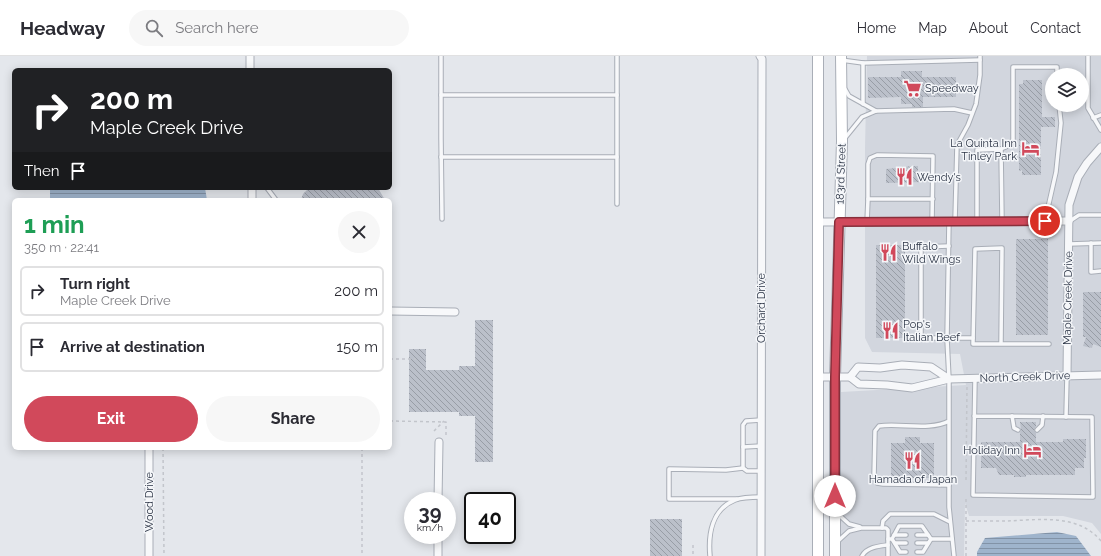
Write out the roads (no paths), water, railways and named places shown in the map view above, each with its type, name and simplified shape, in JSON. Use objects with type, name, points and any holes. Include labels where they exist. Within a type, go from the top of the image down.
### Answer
[{"type":"street","points":[[250,56],[250,68]]},
{"type":"street","name":"183rd Street","points":[[818,56],[818,556]]},
{"type":"street","name":"Orchard Drive","points":[[761,58],[761,556]]},
{"type":"street","name":"183rd Street","points":[[835,556],[835,377],[842,141],[841,58]]},
{"type":"street","name":"Maple Creek Drive","points":[[1067,376],[1069,244],[1068,205],[1078,177],[1087,163],[1101,147]]},
{"type":"street","points":[[819,222],[1069,221]]},
{"type":"street","points":[[392,311],[455,312]]},
{"type":"street","points":[[850,377],[858,367],[880,368],[902,365],[930,367],[949,379]]},
{"type":"street","name":"North Creek Drive","points":[[818,377],[850,377],[859,384],[912,388],[949,379],[1101,375]]},
{"type":"street","points":[[438,492],[439,442]]},
{"type":"street","name":"Wood Drive","points":[[149,450],[149,556]]},
{"type":"street","points":[[438,544],[438,556]]},
{"type":"lane","points":[[441,56],[442,219]]},
{"type":"lane","points":[[617,56],[617,204]]},
{"type":"lane","points":[[1088,56],[1088,108],[1101,130]]},
{"type":"lane","points":[[841,58],[863,63],[980,58],[980,75],[977,97],[968,125],[957,145],[949,246],[947,339],[949,379],[949,507],[954,556]]},
{"type":"lane","points":[[863,63],[863,104]]},
{"type":"lane","points":[[977,221],[977,150],[1001,149],[1010,145],[1013,140],[1013,67],[1057,68]]},
{"type":"lane","points":[[841,84],[849,96],[876,111]]},
{"type":"lane","points":[[441,95],[617,95]]},
{"type":"lane","points":[[842,141],[862,117],[876,111],[954,109],[972,113]]},
{"type":"lane","points":[[1045,221],[1056,172],[1061,123],[1059,112]]},
{"type":"lane","points":[[1093,118],[1101,115]]},
{"type":"lane","points":[[1001,149],[1002,221]]},
{"type":"lane","points":[[868,222],[868,164],[870,158],[877,155],[933,156],[932,222]]},
{"type":"lane","points":[[441,158],[617,157]]},
{"type":"lane","points":[[868,199],[932,199]]},
{"type":"lane","points":[[1069,221],[1079,216],[1101,215]]},
{"type":"lane","points":[[1069,244],[1101,243]]},
{"type":"lane","points":[[1091,244],[1091,272],[1101,272]]},
{"type":"lane","points":[[949,246],[921,247],[921,338],[973,338]]},
{"type":"lane","points":[[1001,344],[1002,248],[975,249],[973,344],[1001,344],[1049,344]]},
{"type":"lane","points":[[1066,417],[1067,376]]},
{"type":"lane","points":[[974,416],[1092,417],[1093,497],[973,495],[974,416],[975,379]]},
{"type":"lane","points":[[1012,416],[1014,428],[1018,430]]},
{"type":"lane","points":[[1037,430],[1042,425],[1043,416]]},
{"type":"lane","points":[[761,420],[749,420],[743,425],[743,468],[747,472],[761,472]]},
{"type":"lane","points":[[949,421],[943,424],[932,425],[879,426],[875,431],[874,477],[877,483],[882,484],[949,485]]},
{"type":"lane","points":[[743,447],[761,446]]},
{"type":"lane","points":[[743,468],[726,470],[669,469],[669,499],[737,499],[761,497]]},
{"type":"lane","points":[[710,556],[708,542],[710,528],[716,516],[728,504],[737,499]]},
{"type":"lane","points":[[835,511],[849,524],[861,528]]},
{"type":"lane","points":[[882,528],[883,521],[890,514],[934,514],[950,522]]},
{"type":"lane","points":[[888,556],[888,545],[899,526],[922,526],[930,537]]},
{"type":"lane","points":[[835,544],[849,531],[861,528],[886,528],[900,552],[906,552]]},
{"type":"lane","points":[[892,537],[906,535]]},
{"type":"lane","points":[[917,535],[952,539]]},
{"type":"lane","points":[[916,552],[923,552],[930,537]]},
{"type":"lane","points":[[895,543],[906,543]]},
{"type":"lane","points":[[917,543],[928,543]]},
{"type":"lane","points":[[862,556],[862,554],[871,548],[888,545]]},
{"type":"water","points":[[50,190],[205,190],[207,198],[50,198]]},
{"type":"water","points":[[1057,532],[1076,536],[1091,556],[977,556],[977,552],[985,538]]},
{"type":"place","name":"Speedway","points":[[912,88]]},
{"type":"place","name":"La Quinta Inn Tinley Park","points":[[1030,149]]},
{"type":"place","name":"Wendy's","points":[[904,177]]},
{"type":"place","name":"Buffalo Wild Wings","points":[[889,252]]},
{"type":"place","name":"Pop's Italian Beef","points":[[890,330]]},
{"type":"place","name":"Holiday Inn","points":[[1033,450]]},
{"type":"place","name":"Hamada of Japan","points":[[913,461]]}]
